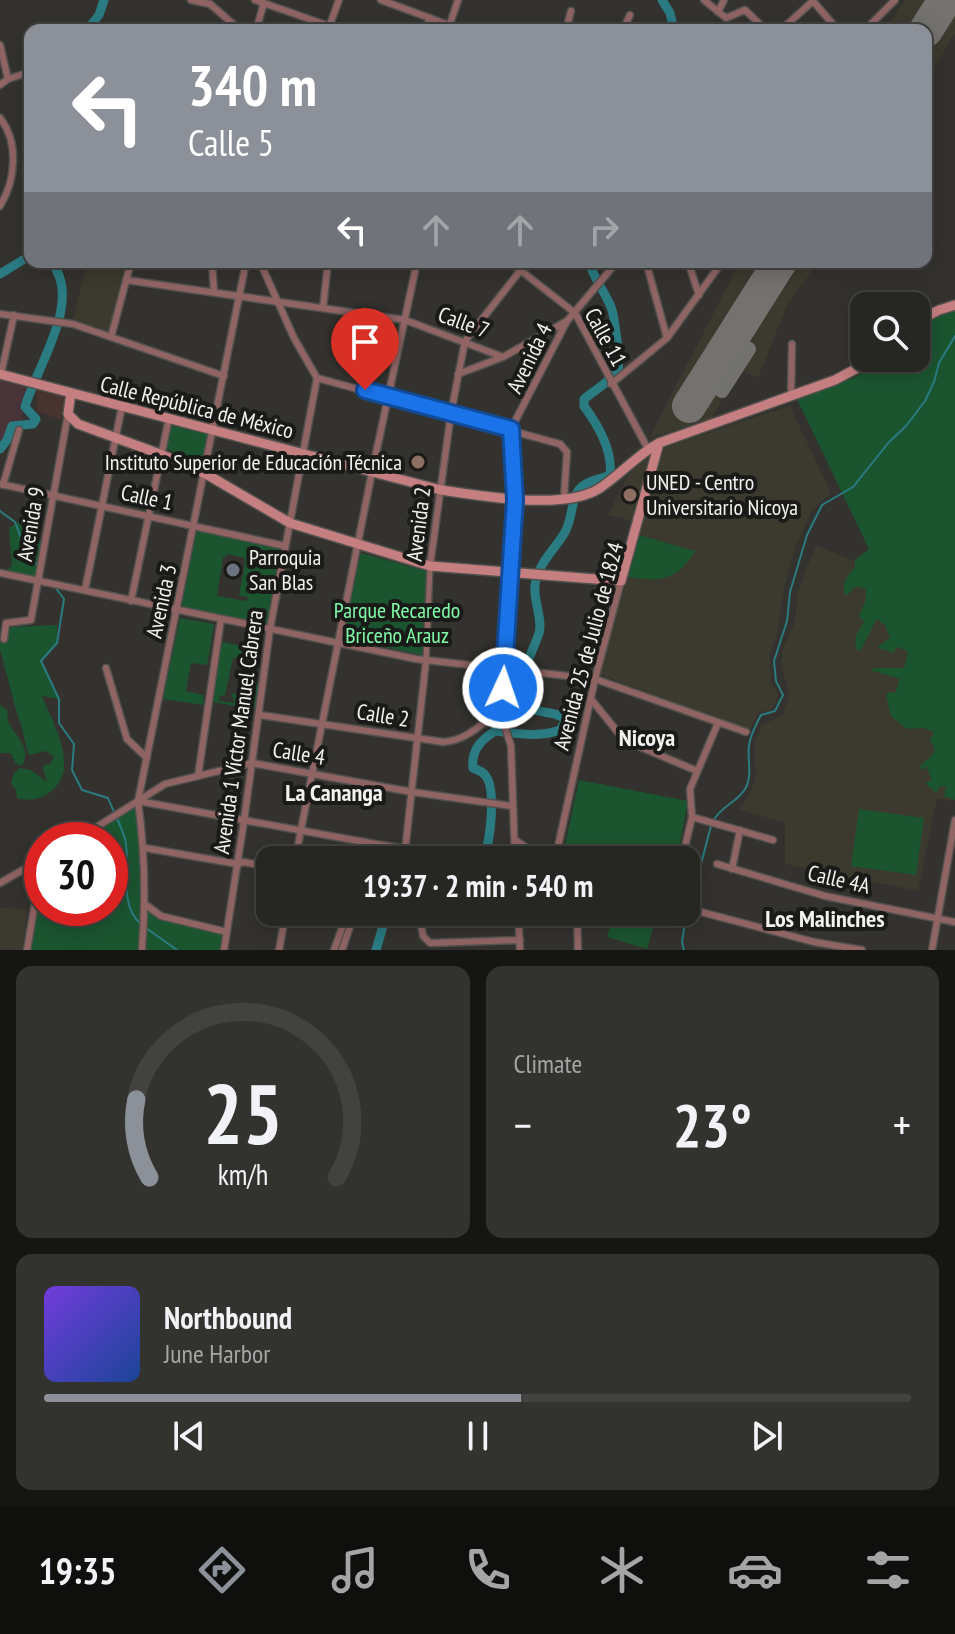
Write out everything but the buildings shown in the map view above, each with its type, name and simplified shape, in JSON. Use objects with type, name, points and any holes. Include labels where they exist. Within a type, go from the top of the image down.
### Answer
[{"type":"main road","points":[[930,315],[955,305]]},
{"type":"main road","name":"Calle República de México","points":[[1,374],[441,490],[515,500],[572,498],[599,489],[659,443],[791,397],[850,372]]},
{"type":"main road","name":"Avenida 9","points":[[68,414],[71,393]]},
{"type":"main road","points":[[68,414],[78,424],[206,474],[290,523],[358,545],[430,566],[621,581]]},
{"type":"main road","name":"Avenida 25 de Julio de 1824","points":[[621,581],[659,443]]},
{"type":"street","points":[[191,0],[211,2],[234,24]]},
{"type":"street","points":[[255,0],[318,24]]},
{"type":"street","points":[[330,24],[339,0]]},
{"type":"street","points":[[381,0],[443,24]]},
{"type":"street","points":[[450,24],[458,0]]},
{"type":"street","points":[[704,0],[726,18],[745,10],[760,24]]},
{"type":"street","points":[[718,12],[724,0]]},
{"type":"street","points":[[787,24],[813,0],[833,24]]},
{"type":"street","points":[[871,24],[895,0]]},
{"type":"street","points":[[258,24],[264,3]]},
{"type":"street","points":[[568,24],[571,11]]},
{"type":"street","points":[[626,24],[630,15]]},
{"type":"street","points":[[428,24],[430,18]]},
{"type":"street","points":[[0,45],[8,79]]},
{"type":"street","points":[[0,85],[24,74]]},
{"type":"street","points":[[0,118],[10,131],[13,153],[10,182],[1,202]]},
{"type":"street","points":[[111,337],[129,268]]},
{"type":"street","points":[[212,268],[214,292]]},
{"type":"street","name":"Avenida 3","points":[[142,950],[146,905],[145,848],[138,801],[206,474],[245,268]]},
{"type":"street","points":[[263,268],[294,338],[317,378],[560,444],[567,452],[572,498]]},
{"type":"street","points":[[323,308],[327,268]]},
{"type":"street","points":[[298,846],[416,268]]},
{"type":"street","name":"Calle 11","points":[[518,268],[575,313],[648,449]]},
{"type":"street","name":"Avenida 4","points":[[511,429],[567,321],[612,268]]},
{"type":"street","points":[[648,268],[667,338]]},
{"type":"street","points":[[690,268],[699,295]]},
{"type":"street","points":[[611,383],[667,338],[718,268]]},
{"type":"street","name":"Avenida 2","points":[[405,846],[426,661],[430,566],[458,374],[465,341],[521,270]]},
{"type":"street","name":"Calle 7","points":[[126,280],[405,320],[503,357]]},
{"type":"street","points":[[0,314],[57,322],[224,376]]},
{"type":"street","points":[[1,374],[14,315]]},
{"type":"street","points":[[458,374],[503,357],[567,321]]},
{"type":"street","points":[[791,397],[792,344]]},
{"type":"street","name":"Avenida 1 Víctor Manuel Cabrera","points":[[224,950],[270,629],[317,378]]},
{"type":"street","points":[[85,590],[122,406]]},
{"type":"street","name":"Avenida 9","points":[[4,639],[6,623],[31,620],[68,414]]},
{"type":"street","points":[[131,601],[169,418]]},
{"type":"street","points":[[511,429],[515,500],[505,668],[503,688],[493,715],[505,727],[509,739],[514,846]]},
{"type":"street","points":[[1,484],[19,430]]},
{"type":"street","name":"Calle 1","points":[[1,484],[285,546]]},
{"type":"street","points":[[0,573],[426,661],[595,679],[746,732]]},
{"type":"street","name":"Avenida 25 de Julio de 1824","points":[[558,846],[595,679],[621,581]]},
{"type":"street","points":[[198,776],[221,619]]},
{"type":"street","points":[[106,668],[127,739],[147,758]]},
{"type":"street","points":[[591,698],[624,740],[697,771]]},
{"type":"street","name":"Calle 2","points":[[260,715],[418,739],[456,741],[493,715]]},
{"type":"street","points":[[687,846],[696,818],[690,789],[718,723]]},
{"type":"street","name":"Calle 4","points":[[105,822],[165,784],[252,763],[412,792],[512,806]]},
{"type":"street","points":[[138,801],[389,846]]},
{"type":"street","points":[[696,818],[773,840]]},
{"type":"street","points":[[932,950],[955,820]]},
{"type":"street","points":[[732,869],[740,830]]},
{"type":"street","points":[[514,839],[524,846]]},
{"type":"street","points":[[145,848],[256,864]]},
{"type":"street","name":"Calle 4A","points":[[717,864],[825,896],[955,922]]},
{"type":"street","points":[[0,883],[24,869]]},
{"type":"street","points":[[146,905],[161,916],[227,932]]},
{"type":"street","points":[[700,912],[814,942],[862,950]]},
{"type":"street","points":[[27,950],[31,926]]},
{"type":"street","points":[[279,950],[283,926]]},
{"type":"street","points":[[334,950],[343,926]]},
{"type":"street","points":[[342,950],[350,926]]},
{"type":"street","points":[[421,926],[423,936],[430,943],[520,940]]},
{"type":"street","points":[[519,926],[520,950]]},
{"type":"street","points":[[577,926],[578,950]]},
{"type":"shaded area","points":[[905,0],[955,0],[955,33],[932,72],[932,24],[889,24]]},
{"type":"shaded area","points":[[86,268],[124,268],[108,332],[73,320]]},
{"type":"shaded area","points":[[737,268],[814,268],[788,303],[758,378],[739,370],[711,419],[649,438]]},
{"type":"shaded area","points":[[0,378],[27,386],[22,406],[23,420],[13,422],[0,444]]},
{"type":"shaded area","points":[[36,388],[65,396],[61,420],[37,411]]},
{"type":"shaded area","points":[[790,406],[831,493],[813,509],[795,548],[784,588],[778,631],[770,653],[771,683],[779,695],[772,709],[759,713],[749,730],[598,674],[628,577],[644,579],[695,551],[639,535],[660,449]]},
{"type":"shaded area","name":"UNED - Centro Universitario Nicoya","points":[[649,454],[634,521],[608,515],[628,475]]},
{"type":"shaded area","points":[[816,545],[935,596],[955,785],[952,801],[937,798],[918,891],[785,864],[785,823],[738,809],[749,796],[756,778],[754,743],[762,725],[782,716],[789,695],[782,668],[782,651],[795,622],[798,591]]},
{"type":"shaded area","points":[[0,908],[24,909],[23,950],[0,950]]},
{"type":"green space","points":[[955,310],[955,800],[944,796],[946,786],[939,787],[936,793],[925,783],[932,780],[926,766],[923,770],[920,768],[935,750],[930,740],[934,732],[924,728],[907,729],[891,716],[886,695],[895,693],[900,679],[870,670],[904,668],[908,653],[897,647],[893,653],[877,647],[890,638],[885,625],[877,619],[860,651],[855,649],[856,635],[864,622],[859,616],[866,600],[866,589],[856,586],[846,596],[844,584],[855,568],[855,560],[869,549],[797,399],[863,372],[930,372],[930,320]]},
{"type":"green space","points":[[172,424],[209,433],[202,467],[166,448]]},
{"type":"green space","points":[[20,521],[31,530],[33,539],[45,541],[38,578],[6,572],[12,565],[9,528]]},
{"type":"green space","points":[[197,530],[281,548],[269,624],[181,608]],"holes":[[[229,554],[244,558],[239,596],[248,597],[247,601],[217,596],[223,558]]]},
{"type":"green space","points":[[639,535],[695,551],[675,574],[659,579],[628,577]]},
{"type":"green space","name":"Parque Recaredo Briceño Arauz","points":[[361,553],[426,571],[422,655],[342,638]]},
{"type":"green space","points":[[180,618],[214,624],[207,665],[191,663],[186,691],[203,695],[204,705],[163,699]]},
{"type":"green space","points":[[57,625],[57,643],[41,661],[59,699],[42,696],[62,747],[63,773],[58,785],[47,794],[36,799],[21,799],[17,798],[11,783],[14,773],[20,768],[31,770],[47,782],[43,768],[50,764],[54,756],[45,751],[29,755],[0,649],[0,642],[4,640],[0,637],[0,631],[8,631],[12,627]]},
{"type":"green space","points":[[222,642],[254,648],[251,676],[255,681],[262,681],[258,710],[213,702]],"holes":[[[245,653],[250,665],[245,668],[250,679],[245,695],[232,693],[234,703],[219,701],[220,695],[224,696],[226,691],[233,658],[240,658]]]},
{"type":"green space","points":[[0,705],[7,710],[9,722],[24,748],[22,766],[15,763],[11,753],[0,753]]},
{"type":"green space","points":[[579,780],[688,801],[680,846],[565,846]]},
{"type":"green space","points":[[138,801],[146,905],[153,912],[227,932],[224,950],[28,950],[32,926],[128,926],[128,822],[104,822]]},
{"type":"green space","points":[[859,809],[924,818],[916,875],[851,866]]},
{"type":"green space","points":[[610,926],[653,926],[647,949],[607,937]]},
{"type":"waterway","points":[[92,24],[104,0]]},
{"type":"waterway","points":[[662,0],[673,24]]},
{"type":"waterway","points":[[0,274],[24,259]]},
{"type":"waterway","points":[[0,449],[12,426],[33,424],[36,419],[25,407],[60,314],[60,278],[54,268]]},
{"type":"waterway","points":[[487,846],[491,792],[485,775],[473,768],[475,751],[495,731],[544,734],[560,730],[566,720],[531,708],[523,696],[522,687],[525,668],[540,628],[535,597],[537,577],[567,527],[578,491],[589,482],[610,475],[607,448],[584,406],[584,399],[607,381],[619,365],[611,307],[592,268]]},
{"type":"waterway","points":[[714,820],[745,789],[749,779],[752,733],[761,715],[775,711],[783,695],[776,681],[774,661],[787,621],[790,592],[807,535],[822,505],[853,487],[925,401],[939,363],[955,336]]},
{"type":"waterway","points":[[0,511],[15,522],[26,551],[39,567]]},
{"type":"waterway","points":[[55,587],[64,599],[57,643],[41,661],[59,699],[59,723],[74,744],[72,770],[82,790],[108,798],[125,839],[129,906],[141,924]]},
{"type":"waterway","points":[[700,868],[711,826]]},
{"type":"waterway","points":[[376,950],[383,926]]},
{"type":"waterway","points":[[684,926],[684,950]]},
{"type":"waterway","points":[[146,928],[177,950]]},
{"type":"taxiway","points":[[706,380],[722,391],[749,349],[732,339]]},
{"type":"runway","points":[[930,24],[945,0]]},
{"type":"runway","points":[[689,406],[776,268]]},
{"type":"place","name":"Instituto Superior de Educación Técnica","points":[[418,462]]},
{"type":"place","name":"UNED - Centro Universitario Nicoya","points":[[630,495]]},
{"type":"place","name":"Parroquia San Blas","points":[[233,570]]},
{"type":"district","name":"Nicoya","points":[[647,738]]},
{"type":"district","name":"La Cananga","points":[[334,793]]},
{"type":"district","name":"Los Malinches","points":[[825,919]]},
{"type":"route","points":[[365,390],[511,429],[515,500],[503,688]]}]
